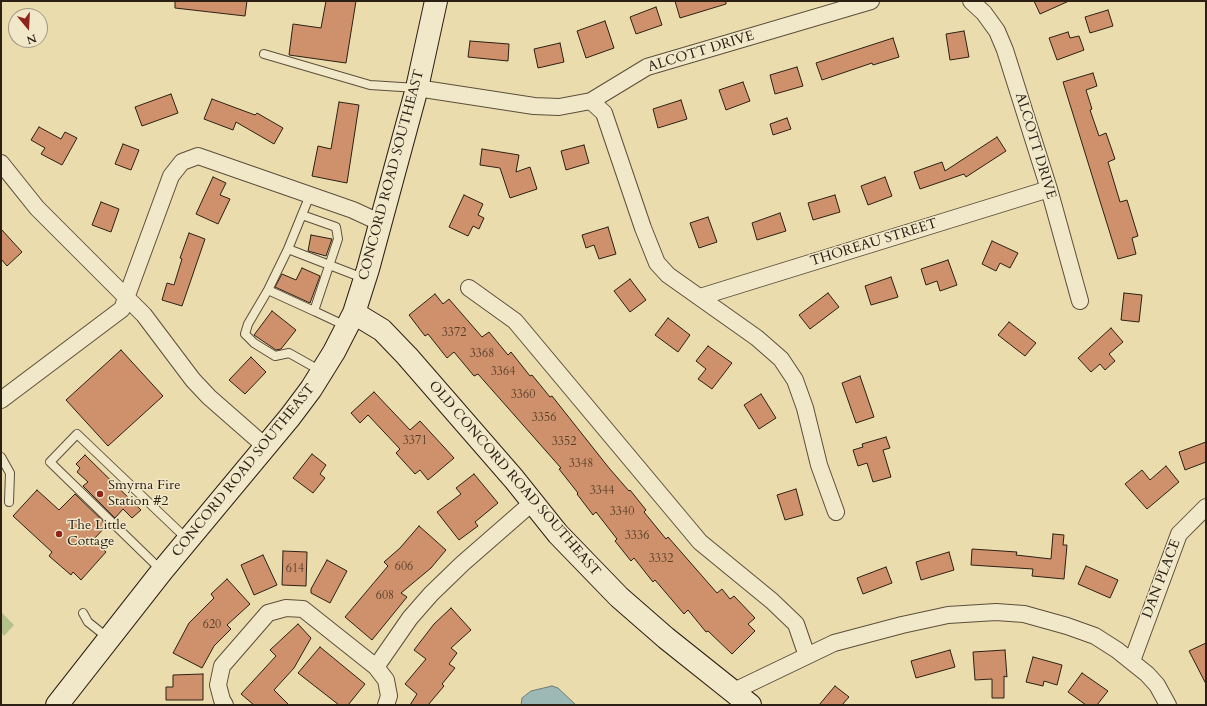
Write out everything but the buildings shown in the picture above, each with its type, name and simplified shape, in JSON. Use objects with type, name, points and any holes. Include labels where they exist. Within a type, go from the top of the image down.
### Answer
[{"type":"street","name":"CONCORD ROAD SOUTHEAST","points":[[57,705],[162,571],[266,447],[311,389],[322,372],[350,320],[365,279],[381,223],[417,88],[436,1]]},
{"type":"street","name":"ALCOTT DRIVE","points":[[417,88],[534,106],[559,107],[591,101],[647,67],[871,1]]},
{"type":"street","name":"ALCOTT DRIVE","points":[[971,1],[984,13],[997,31],[1025,110],[1080,301]]},
{"type":"street","points":[[591,101],[604,113],[643,228],[657,263],[668,275],[757,338],[781,359],[795,380],[805,408],[819,465],[836,512]]},
{"type":"street","points":[[2,398],[122,309],[171,176],[182,162],[198,156],[310,195],[381,223]]},
{"type":"street","points":[[1,163],[38,208],[144,314],[193,380],[209,397],[266,447]]},
{"type":"street","name":"THOREAU STREET","points":[[700,297],[1048,189]]},
{"type":"street","points":[[468,288],[515,321],[700,542],[772,601],[796,624],[806,656]]},
{"type":"street","name":"OLD CONCORD ROAD SOUTHEAST","points":[[350,320],[382,330],[407,356],[533,502],[558,534],[619,597],[666,638],[750,705]]},
{"type":"street","points":[[376,667],[410,618],[431,594],[462,564],[533,502]]},
{"type":"street","name":"DAN PLACE","points":[[1132,661],[1179,534],[1206,507]]},
{"type":"street","points":[[226,705],[222,700],[218,685],[222,666],[268,613],[286,608],[303,609],[376,667],[386,680],[389,696],[386,705]]},
{"type":"street","points":[[734,692],[834,643],[902,625],[948,615],[996,612],[1024,614],[1067,626],[1095,636],[1132,661],[1157,685],[1168,705]]},
{"type":"lane","points":[[264,54],[370,85],[417,88]]},
{"type":"lane","points":[[310,195],[288,249],[268,290],[248,324],[245,334],[254,343],[275,356],[288,353],[322,372]]},
{"type":"lane","points":[[302,215],[336,228],[338,239],[314,311]]},
{"type":"lane","points":[[288,249],[329,267],[365,279]]},
{"type":"lane","points":[[268,290],[314,311],[350,320]]},
{"type":"lane","points":[[162,571],[50,462],[77,434],[188,541]]},
{"type":"lane","points":[[1,457],[10,473],[8,502]]},
{"type":"lane","points":[[83,613],[88,622],[109,639]]},
{"type":"green space","points":[[1,612],[14,625],[4,636],[1,632]]},
{"type":"water","points":[[552,686],[558,688],[576,705],[521,705],[522,698],[531,691]]},
{"type":"place","name":"Smyrna Fire Station #2","points":[[100,494]]},
{"type":"place","name":"The Little Cottage","points":[[59,534]]}]
